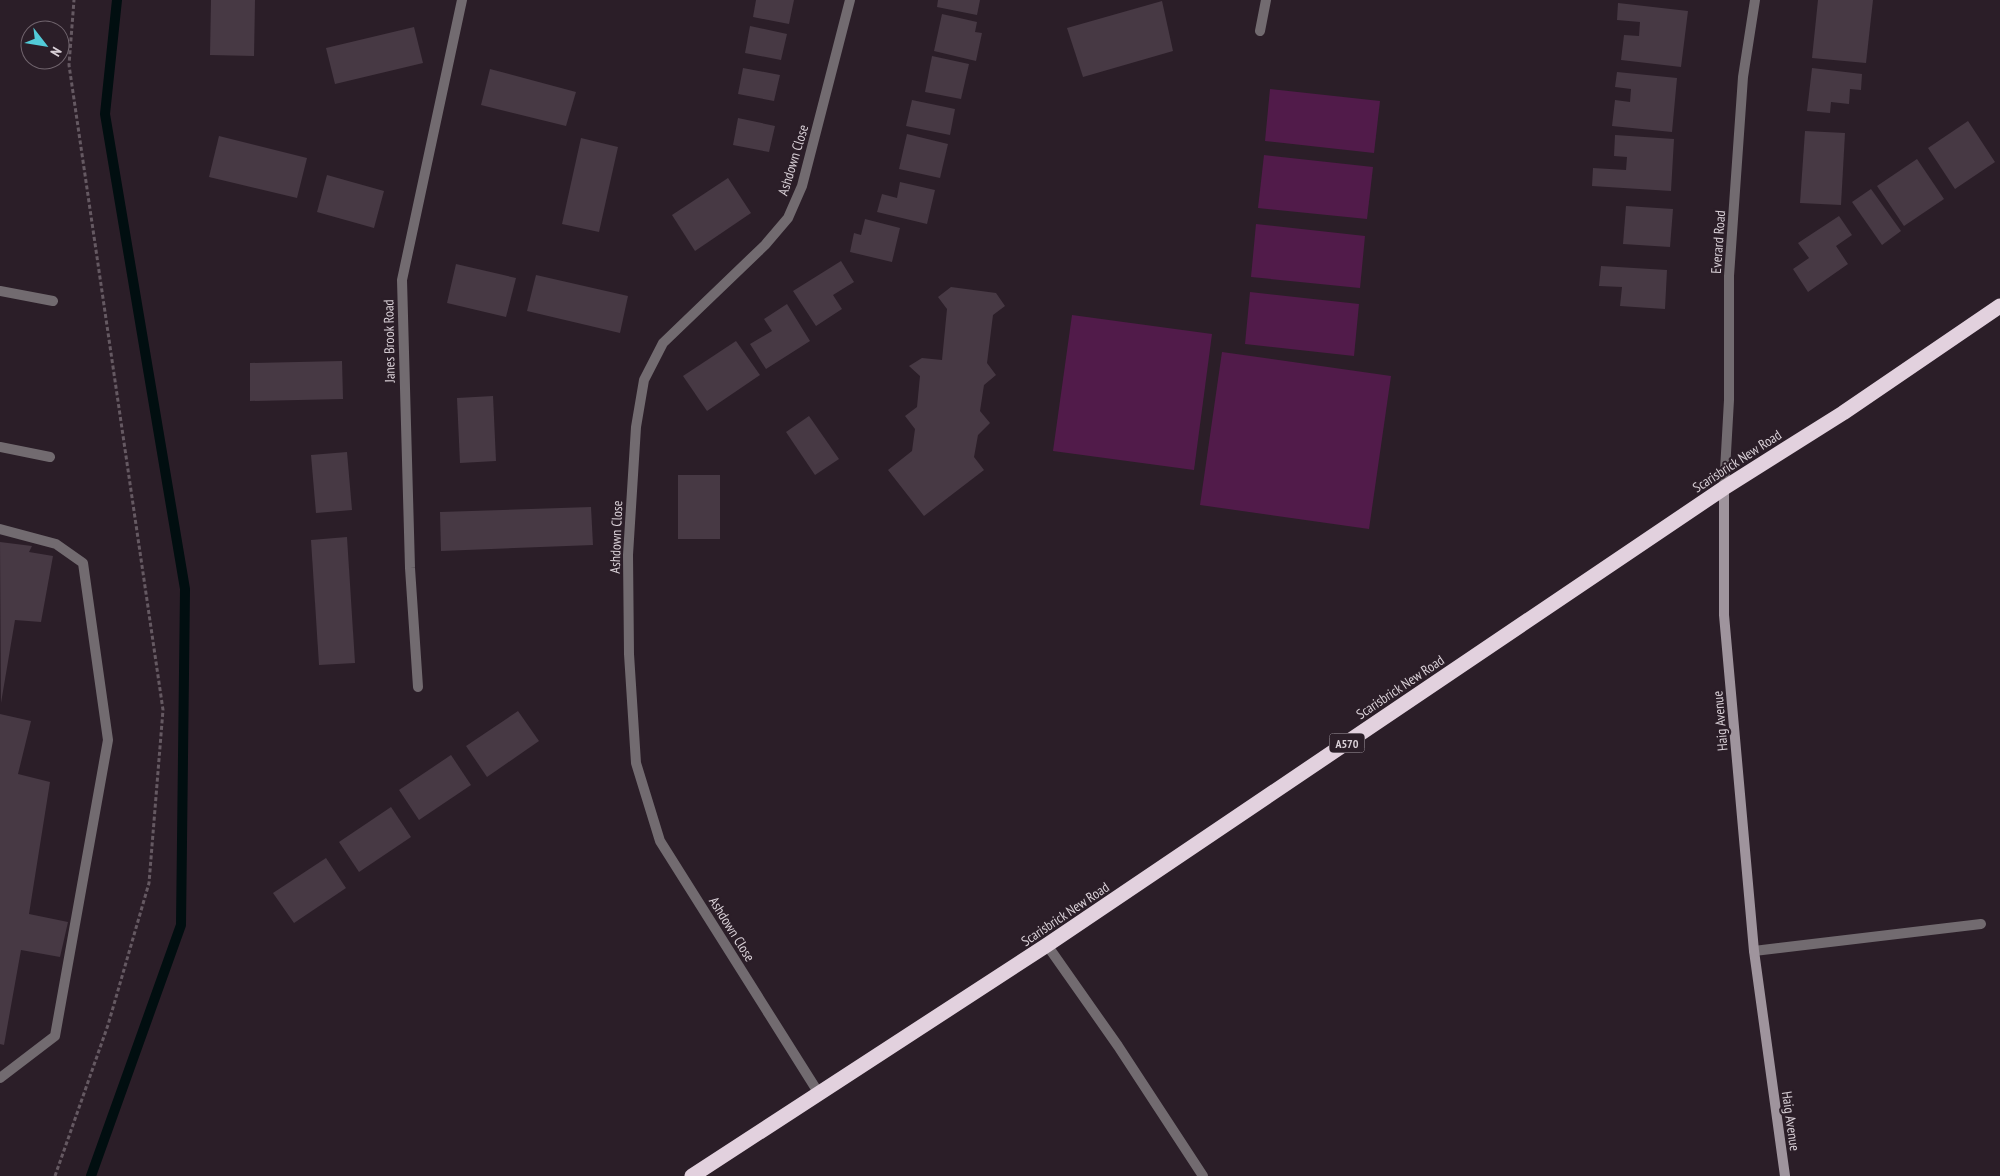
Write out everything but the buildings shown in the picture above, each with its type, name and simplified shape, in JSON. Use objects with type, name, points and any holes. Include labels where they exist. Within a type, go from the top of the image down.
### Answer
[{"type":"highway","name":"Scarisbrick New Road","points":[[692,1176],[818,1092],[1048,945],[1724,488],[1842,413],[2000,306]]},
{"type":"street","name":"Janes Brook Road","points":[[418,687],[410,568],[402,280],[462,0]]},
{"type":"street","name":"Ashdown Close","points":[[818,1092],[660,841],[636,763],[629,654],[628,555],[636,427],[644,380],[663,343],[765,245],[788,218],[802,186],[850,0]]},
{"type":"street","points":[[1260,31],[1266,0]]},
{"type":"street","name":"Everard Road","points":[[1724,488],[1729,400],[1731,256],[1743,77],[1755,0]]},
{"type":"street","points":[[0,291],[53,301]]},
{"type":"street","points":[[0,447],[50,456]]},
{"type":"street","name":"Haig Avenue","points":[[1724,488],[1723,601],[1754,951],[1785,1176]]},
{"type":"street","points":[[0,530],[56,544],[83,563],[108,740],[55,1036],[0,1078]]},
{"type":"street","points":[[1754,951],[1981,924]]},
{"type":"street","points":[[1048,945],[1118,1046],[1203,1176]]},
{"type":"path","points":[[55,1176],[108,1025],[149,883],[162,710],[69,65],[74,0]]},
{"type":"shaded area","points":[[1270,89],[1380,101],[1374,153],[1265,141]]},
{"type":"shaded area","points":[[1264,155],[1373,167],[1367,219],[1258,208]]},
{"type":"shaded area","points":[[1256,224],[1365,236],[1360,288],[1251,277]]},
{"type":"shaded area","points":[[1250,292],[1359,304],[1354,356],[1245,344]]},
{"type":"shaded area","points":[[1072,315],[1212,334],[1194,470],[1053,451]]},
{"type":"shaded area","points":[[1222,352],[1391,376],[1369,529],[1200,505]]},
{"type":"waterway","points":[[91,1176],[181,925],[185,589],[105,114],[117,0]]}]
